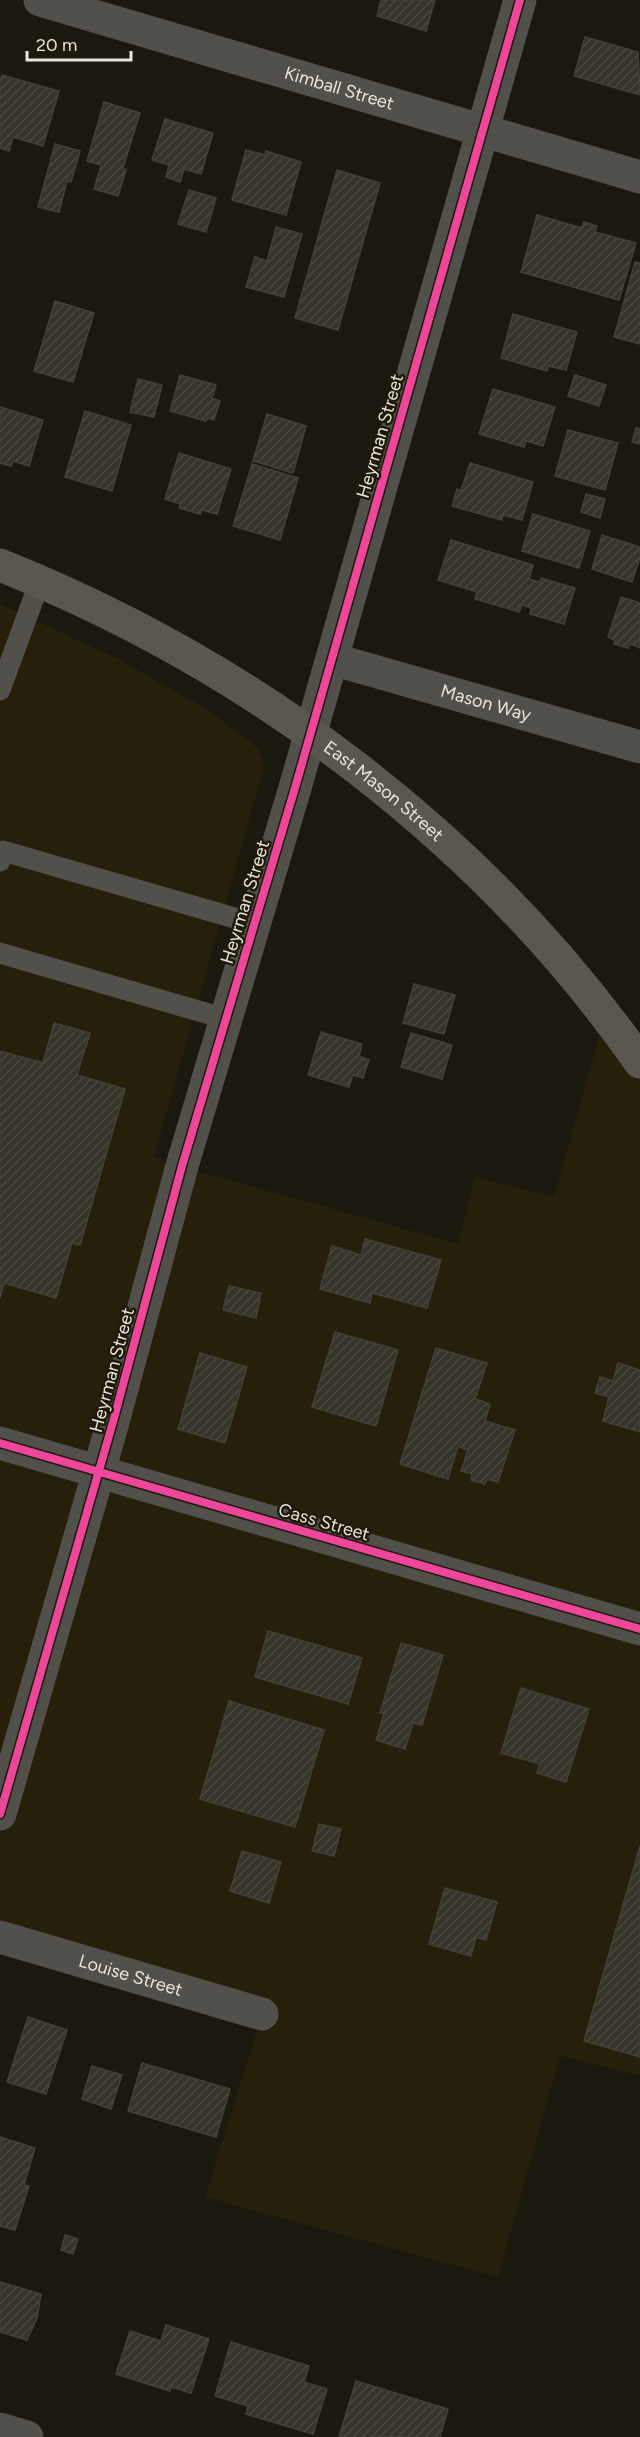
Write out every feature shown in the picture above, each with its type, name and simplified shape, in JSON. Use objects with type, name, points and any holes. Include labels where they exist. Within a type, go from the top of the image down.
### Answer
[{"type":"main road","name":"East Mason Street","points":[[0,565],[139,627],[249,692],[311,733],[413,814],[488,883],[558,957],[640,1062]]},
{"type":"street","name":"Kimball Street","points":[[40,0],[640,177]]},
{"type":"street","name":"Heyrman Street","points":[[0,1814],[99,1472],[179,1177],[311,733],[520,0]]},
{"type":"street","name":"Mason Way","points":[[332,659],[640,747]]},
{"type":"street","name":"Cass Street","points":[[0,1443],[640,1629]]},
{"type":"street","name":"Louise Street","points":[[0,1936],[262,2014]]},
{"type":"street","points":[[0,2429],[27,2437]]},
{"type":"lane","points":[[0,690],[40,581]]},
{"type":"lane","points":[[0,861],[3,851],[255,924]]},
{"type":"lane","points":[[0,953],[226,1019]]},
{"type":"shaded area","points":[[0,604],[120,660],[206,709],[250,741],[258,749],[262,758],[263,771],[154,1157],[458,1244],[475,1177],[554,1197],[605,1015],[640,1062],[640,2076],[560,2056],[498,2277],[205,2197],[262,2014],[0,1937]]},
{"type":"building","points":[[381,0],[435,0],[426,31],[377,16]]},
{"type":"building","points":[[585,37],[638,52],[640,95],[574,76]]},
{"type":"building","points":[[2,75],[59,91],[43,146],[13,137],[9,151],[0,148],[0,82]]},
{"type":"building","points":[[104,102],[140,113],[123,168],[126,170],[118,196],[94,189],[101,165],[87,161]]},
{"type":"building","points":[[165,119],[213,133],[201,174],[184,169],[180,182],[166,177],[169,165],[152,160]]},
{"type":"building","points":[[55,144],[80,151],[71,182],[67,181],[59,212],[38,207]]},
{"type":"building","points":[[246,150],[265,155],[266,151],[301,162],[286,215],[232,200]]},
{"type":"building","points":[[337,170],[380,183],[338,330],[295,318]]},
{"type":"building","points":[[189,190],[216,198],[206,232],[178,224]]},
{"type":"building","points":[[537,215],[582,228],[584,222],[597,226],[595,232],[636,243],[619,300],[521,272]]},
{"type":"building","points":[[276,227],[302,234],[284,297],[246,287],[255,257],[267,261]]},
{"type":"building","points":[[635,262],[640,263],[640,344],[614,337]]},
{"type":"building","points":[[55,301],[94,313],[73,382],[34,371]]},
{"type":"building","points":[[513,314],[577,332],[566,370],[548,366],[547,371],[501,358]]},
{"type":"building","points":[[180,375],[216,385],[212,398],[220,401],[214,420],[207,418],[206,421],[170,411]]},
{"type":"building","points":[[575,375],[606,385],[599,406],[568,396]]},
{"type":"building","points":[[138,379],[162,385],[154,417],[130,412]]},
{"type":"building","points":[[493,389],[555,407],[543,446],[526,441],[524,447],[479,434]]},
{"type":"building","points":[[0,407],[43,420],[29,466],[13,461],[11,466],[0,463]]},
{"type":"building","points":[[85,411],[131,425],[112,491],[65,477]]},
{"type":"building","points":[[267,414],[306,426],[293,473],[253,461]]},
{"type":"building","points":[[636,428],[640,429],[640,444],[632,442]]},
{"type":"building","points":[[568,430],[618,443],[605,490],[555,476]]},
{"type":"building","points":[[179,453],[231,469],[217,514],[202,510],[200,514],[179,508],[180,504],[165,499]]},
{"type":"building","points":[[470,463],[533,482],[522,520],[503,515],[502,520],[452,506],[457,489],[461,491]]},
{"type":"building","points":[[252,464],[298,478],[280,540],[233,526]]},
{"type":"building","points":[[586,494],[605,499],[600,518],[581,512]]},
{"type":"building","points":[[533,514],[590,531],[579,568],[522,551]]},
{"type":"building","points":[[602,535],[640,547],[640,557],[632,582],[592,569]]},
{"type":"building","points":[[451,540],[533,565],[529,579],[540,582],[541,578],[575,588],[564,624],[530,614],[531,608],[522,605],[519,612],[475,599],[477,592],[438,580]]},
{"type":"building","points":[[621,597],[640,603],[640,648],[630,644],[628,648],[614,644],[615,640],[608,637]]},
{"type":"building","points":[[414,984],[455,995],[444,1034],[403,1023]]},
{"type":"building","points":[[54,1023],[90,1033],[77,1075],[125,1089],[80,1245],[72,1243],[56,1298],[4,1283],[0,1298],[0,1051],[43,1063]]},
{"type":"building","points":[[321,1032],[362,1044],[359,1056],[369,1060],[363,1078],[353,1075],[349,1087],[308,1075]]},
{"type":"building","points":[[411,1033],[452,1045],[442,1079],[401,1067]]},
{"type":"building","points":[[365,1239],[441,1260],[427,1308],[372,1293],[370,1303],[320,1289],[332,1246],[361,1255]]},
{"type":"building","points":[[229,1286],[261,1293],[256,1318],[223,1310]]},
{"type":"building","points":[[335,1332],[398,1350],[376,1426],[312,1407]]},
{"type":"building","points":[[436,1348],[487,1363],[475,1399],[490,1404],[485,1421],[515,1430],[498,1482],[487,1479],[485,1484],[471,1480],[472,1474],[461,1471],[468,1450],[458,1446],[448,1479],[400,1464]]},
{"type":"building","points":[[200,1353],[247,1367],[225,1443],[178,1429]]},
{"type":"building","points":[[618,1363],[640,1370],[640,1432],[603,1421],[609,1397],[595,1393],[600,1377],[613,1381]]},
{"type":"building","points":[[268,1631],[362,1658],[348,1704],[255,1677]]},
{"type":"building","points":[[401,1643],[443,1655],[422,1725],[413,1723],[405,1749],[376,1740],[384,1714],[380,1713]]},
{"type":"building","points":[[521,1688],[589,1709],[566,1782],[537,1773],[540,1764],[501,1753]]},
{"type":"building","points":[[229,1701],[324,1730],[295,1827],[200,1799]]},
{"type":"building","points":[[319,1824],[341,1829],[334,1856],[312,1851]]},
{"type":"building","points":[[640,1846],[640,2057],[584,2041]]},
{"type":"building","points":[[242,1851],[281,1862],[269,1903],[230,1891]]},
{"type":"building","points":[[445,1888],[497,1902],[486,1940],[476,1937],[471,1956],[429,1944]]},
{"type":"building","points":[[28,2017],[67,2030],[46,2094],[7,2082]]},
{"type":"building","points":[[142,2063],[230,2089],[216,2137],[128,2111]]},
{"type":"building","points":[[92,2066],[122,2075],[111,2109],[82,2099]]},
{"type":"building","points":[[0,2137],[35,2148],[24,2185],[29,2186],[15,2230],[0,2226]]},
{"type":"building","points":[[65,2235],[78,2239],[73,2254],[61,2250]]},
{"type":"building","points":[[0,2282],[41,2294],[37,2318],[27,2340],[0,2332]]},
{"type":"building","points":[[166,2325],[209,2339],[191,2393],[171,2387],[170,2391],[116,2374],[130,2331],[161,2341]]},
{"type":"building","points":[[231,2342],[309,2366],[304,2382],[327,2389],[313,2434],[246,2414],[248,2406],[215,2396]]},
{"type":"building","points":[[356,2381],[448,2409],[440,2437],[339,2437]]},
{"type":"cycle path","points":[[0,1814],[113,1422],[182,1166],[295,788],[520,0]]},
{"type":"cycle path","points":[[0,1443],[640,1629]]}]
